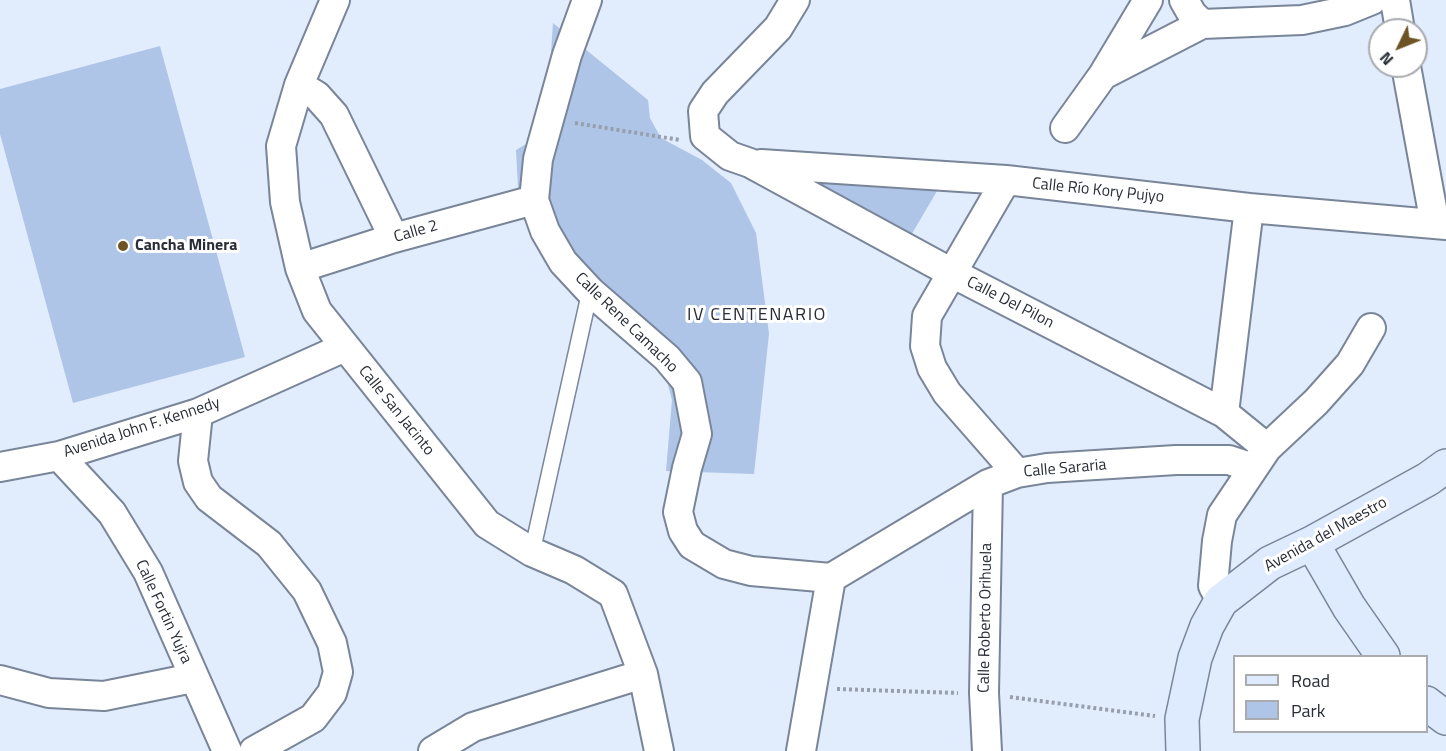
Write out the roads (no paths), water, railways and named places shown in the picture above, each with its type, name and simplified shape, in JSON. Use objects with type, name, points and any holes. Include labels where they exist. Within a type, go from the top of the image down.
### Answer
[{"type":"main road","name":"Avenida del Maestro","points":[[1183,751],[1182,719],[1195,658],[1207,626],[1221,601],[1270,563],[1312,543],[1428,479],[1446,466]]},
{"type":"main road","points":[[1312,543],[1349,607],[1382,655]]},
{"type":"street","name":"Calle San Jacinto","points":[[334,0],[299,85],[281,146],[285,202],[300,267],[317,311],[487,524],[532,552],[574,570],[613,594],[643,674],[659,751]]},
{"type":"street","name":"Calle Rene Camacho","points":[[587,0],[567,56],[538,159],[534,200],[545,231],[563,262],[590,291],[668,358],[687,382],[697,434],[678,512],[683,531],[692,545],[724,564],[751,571],[831,578]]},
{"type":"street","name":"Calle Del Pilon","points":[[795,0],[778,28],[716,93],[703,111],[705,136],[730,156],[750,163],[952,273],[1224,413],[1260,458]]},
{"type":"street","points":[[1065,128],[1103,75],[1148,0]]},
{"type":"street","points":[[1184,0],[1192,14],[1202,24]]},
{"type":"street","points":[[1103,75],[1202,24],[1302,20],[1345,11],[1372,0]]},
{"type":"street","points":[[1395,0],[1398,18]]},
{"type":"street","points":[[1409,78],[1441,224]]},
{"type":"street","points":[[299,85],[317,96],[334,115],[394,238]]},
{"type":"street","name":"Calle Río Kory Pujyo","points":[[750,163],[1006,180],[1249,208],[1441,224]]},
{"type":"street","points":[[1006,180],[927,316],[925,346],[932,369],[947,393],[1017,473]]},
{"type":"street","name":"Calle 2","points":[[300,267],[394,238],[534,200]]},
{"type":"street","points":[[1224,413],[1249,208]]},
{"type":"street","points":[[1221,601],[1213,586],[1222,515],[1260,458],[1350,364],[1371,328]]},
{"type":"street","name":"Avenida John F. Kennedy","points":[[0,467],[59,456],[198,413],[345,347]]},
{"type":"street","points":[[198,413],[193,461],[198,482],[208,498],[269,544],[307,591],[332,643],[338,672],[332,693],[313,718],[254,751]]},
{"type":"street","name":"Calle Fortin Yujra","points":[[59,456],[112,513],[142,562],[227,751]]},
{"type":"street","name":"Calle Sararia","points":[[831,578],[988,484],[1017,473],[1047,468],[1176,460],[1260,458]]},
{"type":"street","name":"Calle Roberto Orihuela","points":[[987,751],[984,693],[988,484]]},
{"type":"street","points":[[801,751],[831,578]]},
{"type":"street","points":[[433,751],[473,727],[643,674]]},
{"type":"street","points":[[0,680],[49,693],[104,696],[193,678]]},
{"type":"lane","points":[[532,552],[590,291]]},
{"type":"place","name":"Cancha Minera","points":[[123,246]]},
{"type":"district","name":"IV CENTENARIO","points":[[757,316]]}]
